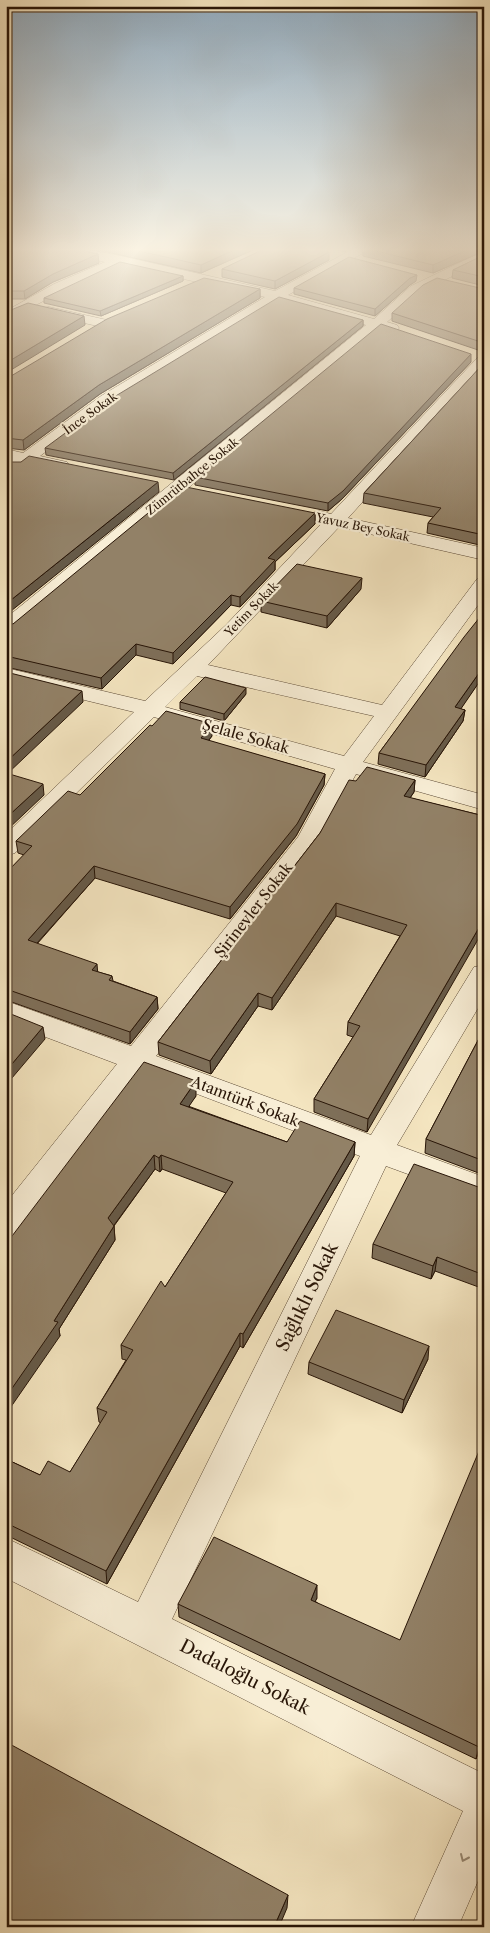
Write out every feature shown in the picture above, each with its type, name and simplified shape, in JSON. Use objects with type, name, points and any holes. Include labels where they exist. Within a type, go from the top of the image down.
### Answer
[{"type":"street","name":"İnce Sokak","points":[[6,472],[26,460],[107,399],[207,339]]},
{"type":"street","name":"Zümrütbahçe Sokak","points":[[6,629],[186,490],[359,339]]},
{"type":"street","name":"Yetim Sokak","points":[[6,848],[233,629],[442,407],[475,356]]},
{"type":"street","points":[[6,454],[73,469]]},
{"type":"street","points":[[158,485],[186,490]]},
{"type":"street","name":"Yavuz Bey Sokak","points":[[306,515],[484,554]]},
{"type":"street","name":"Şirinevler Sokak","points":[[6,1227],[309,839],[349,765],[484,583]]},
{"type":"street","points":[[191,668],[388,712]]},
{"type":"street","name":"Şelale Sokak","points":[[6,674],[149,709],[484,803]]},
{"type":"street","name":"Sağlıklı Sokak","points":[[147,1628],[378,1151],[484,974]]},
{"type":"street","name":"Atamtürk Sokak","points":[[6,1011],[484,1190]]},
{"type":"street","name":"Dadaloğlu Sokak","points":[[6,1557],[484,1798]]},
{"type":"street","points":[[434,1927],[484,1814]]},
{"type":"building","points":[[6,339],[45,339],[6,363]]},
{"type":"building","points":[[73,339],[176,339],[99,385],[23,440],[6,438],[6,379]]},
{"type":"building","points":[[209,339],[339,339],[173,473],[45,448],[114,397]]},
{"type":"building","points":[[363,339],[427,339],[471,354],[343,491],[328,503],[195,477]]},
{"type":"building","points":[[472,339],[484,339],[484,343]]},
{"type":"building","points":[[484,363],[484,535],[428,523],[441,508],[364,493]]},
{"type":"building","points":[[29,456],[158,482],[6,604],[6,459],[9,462],[21,462]]},
{"type":"building","points":[[181,486],[315,513],[268,558],[275,560],[240,597],[231,595],[173,653],[136,644],[101,678],[6,656],[6,625],[13,624]]},
{"type":"building","points":[[297,564],[362,578],[327,616],[261,601]]},
{"type":"building","points":[[484,612],[484,666],[455,707],[465,710],[426,765],[379,753],[464,637]]},
{"type":"building","points":[[6,672],[82,691],[6,762]]},
{"type":"building","points":[[205,677],[246,688],[224,714],[180,702]]},
{"type":"building","points":[[166,711],[212,724],[201,738],[325,774],[297,824],[230,907],[94,866],[28,940],[97,964],[92,970],[112,976],[109,980],[157,997],[130,1032],[6,989],[6,873],[32,846],[16,841],[68,791],[80,795]]},
{"type":"building","points":[[367,767],[415,780],[404,796],[484,816],[484,919],[368,1119],[314,1099],[360,1026],[348,1022],[407,925],[336,903],[272,998],[258,993],[210,1061],[158,1042],[320,833],[349,780],[356,781]]},
{"type":"building","points":[[6,773],[43,784],[6,818]]},
{"type":"building","points":[[6,1012],[43,1027],[6,1071]]},
{"type":"building","points":[[484,1029],[484,1161],[426,1139]]},
{"type":"building","points":[[144,1062],[196,1081],[180,1104],[287,1142],[300,1121],[355,1142],[243,1334],[240,1333],[106,1571],[6,1523],[6,1459],[40,1475],[48,1461],[70,1472],[107,1412],[97,1408],[133,1350],[121,1345],[161,1281],[165,1287],[233,1182],[161,1155],[159,1158],[154,1155],[108,1218],[114,1226],[54,1321],[58,1322],[6,1397],[6,1244]]},
{"type":"building","points":[[414,1164],[484,1189],[484,1275],[437,1257],[433,1266],[373,1244]]},
{"type":"building","points":[[336,1310],[429,1346],[404,1400],[309,1362]]},
{"type":"building","points":[[484,1439],[484,1733],[479,1747],[178,1604],[214,1537],[317,1585],[311,1600],[400,1640]]},
{"type":"building","points":[[6,1742],[288,1895],[274,1927],[6,1927]]},
{"type":"tram line","points":[[478,1927],[484,1913]]}]
